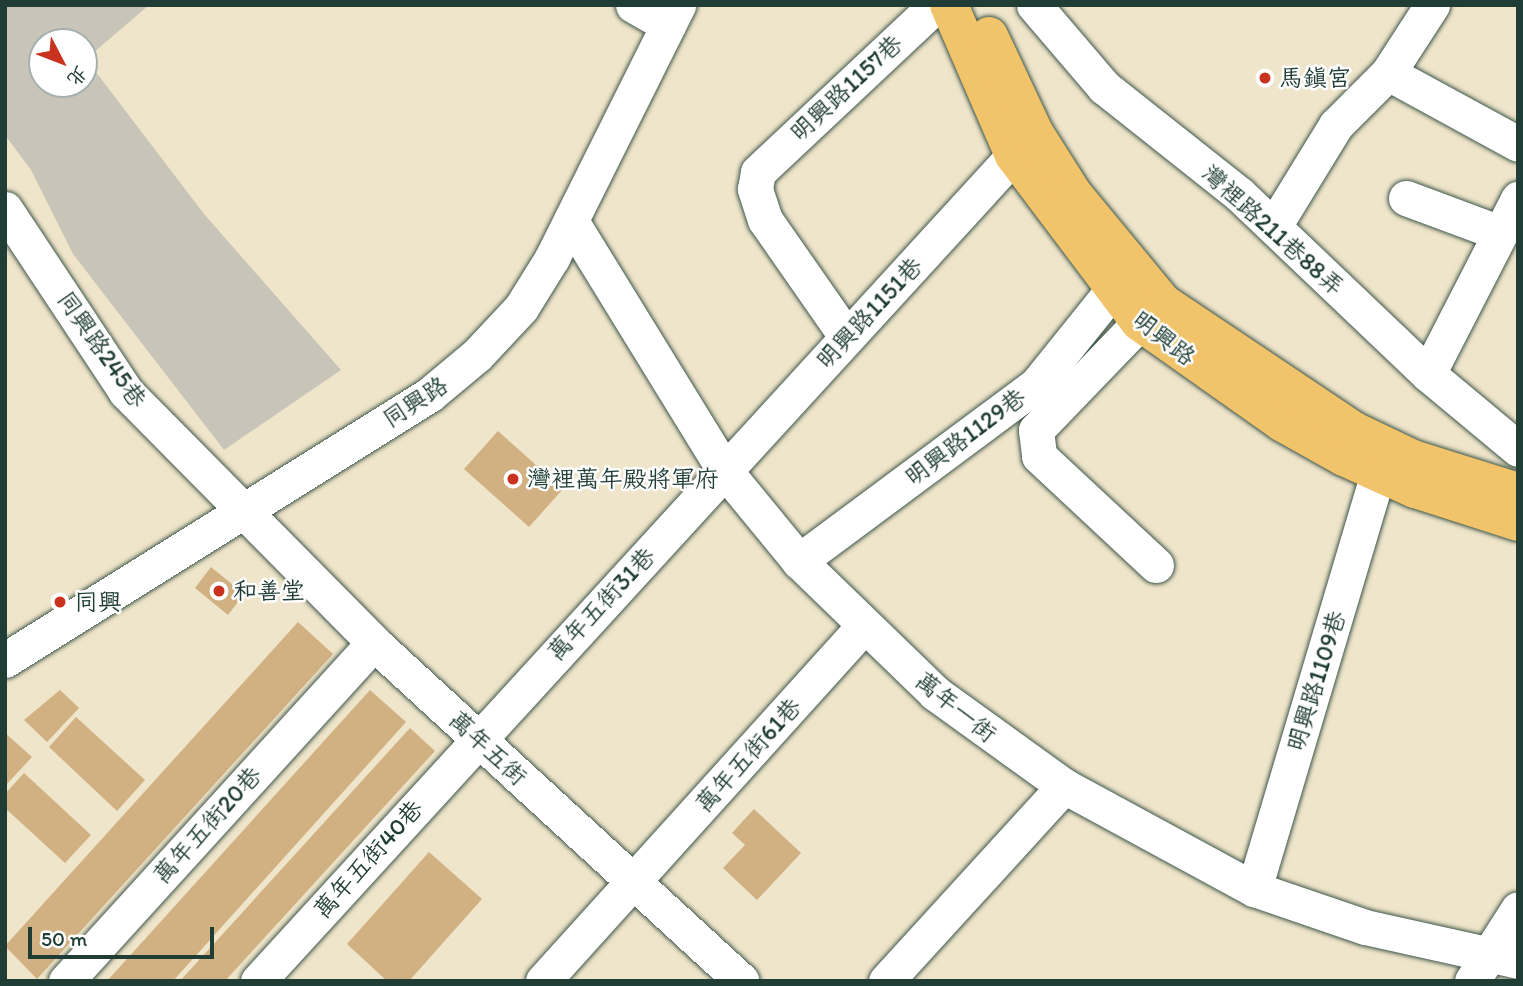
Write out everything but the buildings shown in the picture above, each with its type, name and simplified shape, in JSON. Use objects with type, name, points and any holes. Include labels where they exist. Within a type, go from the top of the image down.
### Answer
[{"type":"main road","name":"明興路","points":[[948,5],[1014,155],[1111,292],[1140,323],[1283,423],[1378,472],[1518,522]]},
{"type":"main road","name":"明興路","points":[[977,5],[1035,134],[1073,194],[1163,303],[1354,431],[1413,459],[1518,492]]},
{"type":"street","points":[[633,5],[673,15]]},
{"type":"street","name":"明興路1157巷","points":[[846,336],[765,220],[755,189],[758,172],[936,5]]},
{"type":"street","name":"灣裡路211巷88弄","points":[[1034,5],[1104,87],[1274,226],[1428,374],[1518,449]]},
{"type":"street","points":[[1274,226],[1336,125],[1388,73],[1432,5]]},
{"type":"street","name":"同興路","points":[[5,660],[239,509],[453,377],[521,308],[571,221],[673,15]]},
{"type":"street","points":[[1388,73],[1518,145]]},
{"type":"street","name":"明興路1151巷","points":[[725,471],[1014,155]]},
{"type":"street","points":[[1406,198],[1500,233]]},
{"type":"street","points":[[1428,374],[1518,199]]},
{"type":"street","name":"同興路245巷","points":[[5,209],[125,392],[239,509]]},
{"type":"street","name":"萬年一街","points":[[571,221],[725,471],[799,561],[862,628],[945,701],[1064,786],[1254,889],[1493,967]]},
{"type":"street","name":"明興路1129巷","points":[[799,561],[1037,384],[1111,292]]},
{"type":"street","points":[[1140,323],[1035,430],[1039,456],[1156,565]]},
{"type":"street","name":"萬年五街31巷","points":[[477,738],[725,471]]},
{"type":"street","name":"明興路1109巷","points":[[1254,889],[1378,472]]},
{"type":"street","name":"萬年五街","points":[[239,509],[374,643],[741,981]]},
{"type":"street","name":"萬年五街61巷","points":[[543,981],[862,628]]},
{"type":"street","name":"萬年五街20巷","points":[[66,981],[374,643]]},
{"type":"street","name":"萬年五街40巷","points":[[258,981],[477,738]]},
{"type":"street","points":[[886,981],[1064,786]]},
{"type":"street","points":[[1493,967],[1518,909]]},
{"type":"shaded area","points":[[5,5],[149,5],[98,49],[98,28],[28,28],[28,98],[98,98],[98,75],[204,214],[341,370],[224,450],[73,254],[31,170],[5,135]]},
{"type":"place","name":"馬鎮宮","points":[[1265,78]]},
{"type":"place","name":"灣裡萬年殿將軍府","points":[[513,479]]},
{"type":"place","name":"和善堂","points":[[219,591]]},
{"type":"place","name":"同興","points":[[60,602]]}]
